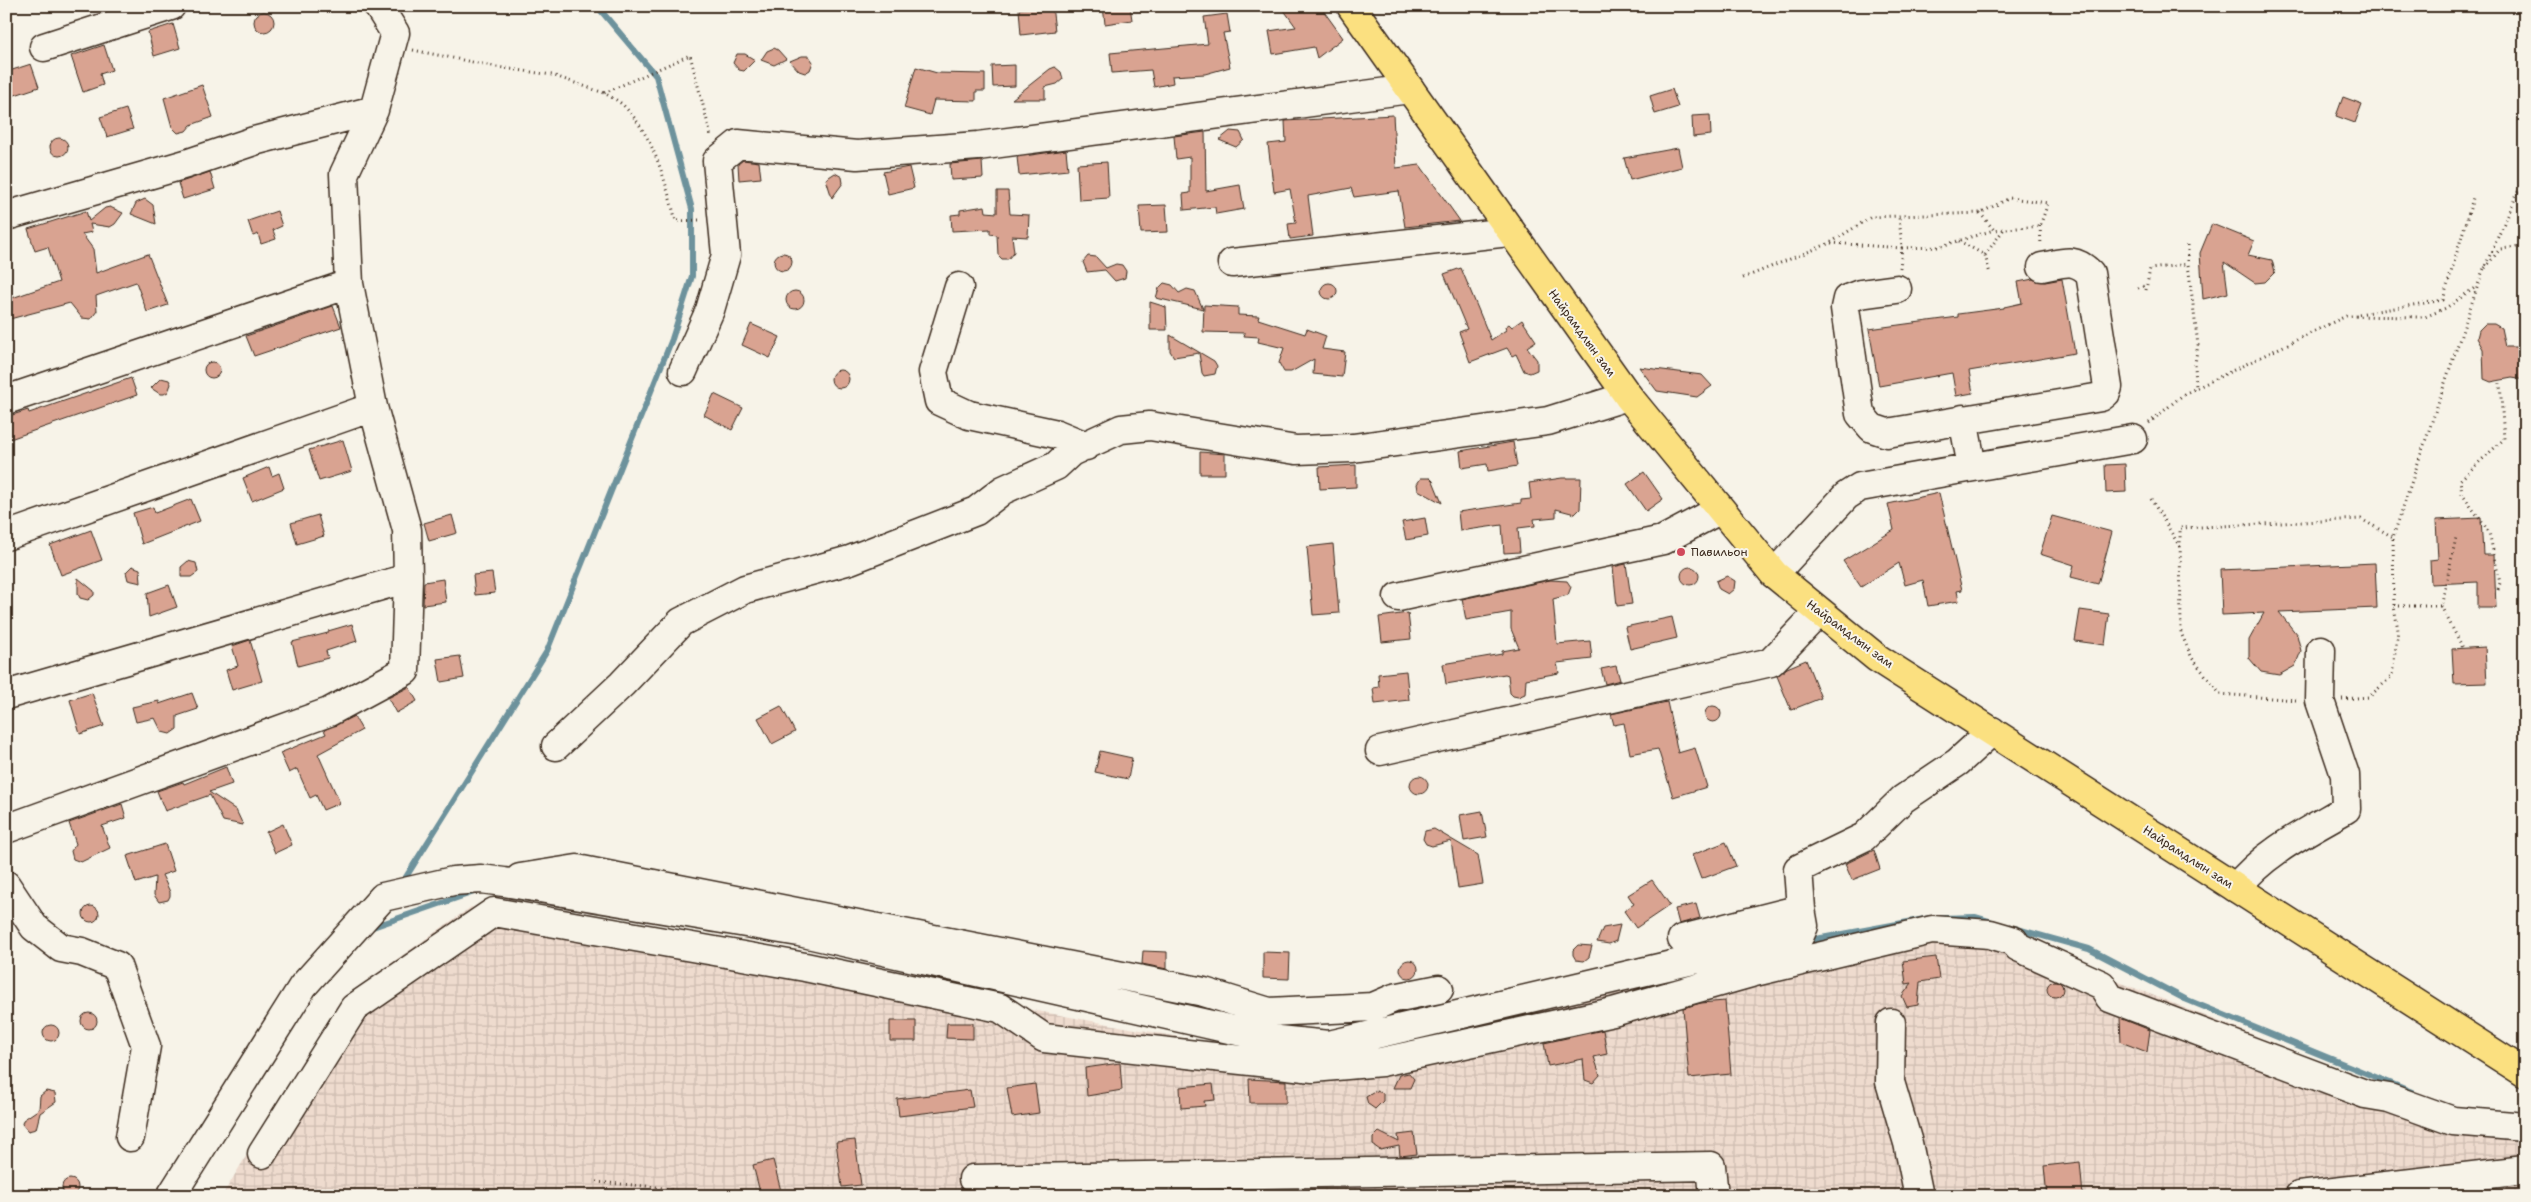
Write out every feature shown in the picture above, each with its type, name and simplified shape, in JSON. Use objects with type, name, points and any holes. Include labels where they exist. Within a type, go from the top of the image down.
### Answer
[{"type":"main road","name":"Найрамдлын зам","points":[[1351,6],[1509,232],[1628,396],[1719,510],[1774,574],[1877,658],[2525,1073]]},
{"type":"street","points":[[44,47],[171,6]]},
{"type":"street","points":[[6,829],[329,712],[405,670],[408,578],[407,530],[373,407],[349,284],[344,174],[374,110],[395,33],[378,6]]},
{"type":"street","points":[[683,371],[710,310],[726,255],[717,161],[738,144],[857,155],[978,146],[1410,89]]},
{"type":"street","points":[[6,216],[186,164],[254,141],[374,110]]},
{"type":"street","points":[[1232,263],[1509,232]]},
{"type":"street","points":[[1897,289],[1860,294],[1848,299],[1845,308],[1860,414],[1872,428],[1887,433],[2101,397],[2106,393],[2108,387],[2090,273],[2079,263],[2070,262],[2042,267]]},
{"type":"street","points":[[6,400],[349,284]]},
{"type":"street","points":[[959,287],[933,372],[939,401],[969,415],[1057,434],[1086,446]]},
{"type":"street","points":[[556,746],[622,684],[680,622],[745,589],[850,560],[976,511],[1003,490],[1056,466],[1071,452],[1121,429],[1150,426],[1296,450],[1353,448],[1548,421],[1628,396]]},
{"type":"street","points":[[6,536],[373,407]]},
{"type":"street","points":[[1963,419],[1972,467]]},
{"type":"street","points":[[1774,574],[1846,496],[1860,487],[2133,439]]},
{"type":"street","points":[[1398,596],[1663,540],[1719,510]]},
{"type":"street","points":[[6,695],[408,578]]},
{"type":"street","points":[[1380,752],[1771,662],[1819,612]]},
{"type":"street","points":[[2236,888],[2245,876],[2274,852],[2346,808],[2345,775],[2320,701],[2321,650]]},
{"type":"street","points":[[171,1196],[303,986],[383,897],[453,881],[481,879],[504,882],[799,932],[1278,1040],[1329,1045],[1800,935],[1804,930],[1804,926],[1798,869],[1864,837],[1903,799],[1958,762],[1992,731]]},
{"type":"street","points":[[504,882],[534,875],[577,869],[1204,992],[1269,1012],[1373,1007],[1394,998],[1439,989]]},
{"type":"street","points":[[6,885],[34,927],[61,948],[82,952],[117,966],[146,1046],[130,1137]]},
{"type":"street","points":[[1682,939],[1801,909]]},
{"type":"street","points":[[262,1154],[354,1008],[494,912],[804,967],[1000,1008],[1044,1038],[1313,1068],[1381,1062],[1613,1012],[1751,973],[1932,930],[1990,934],[2014,941],[2018,947],[2102,985],[2110,998],[2186,1028],[2284,1062],[2319,1078],[2365,1094],[2389,1098],[2453,1121],[2525,1127]]},
{"type":"street","points":[[1890,1023],[1890,1082],[1908,1143],[1919,1196]]},
{"type":"street","points":[[973,1179],[1711,1166],[1714,1196]]},
{"type":"street","points":[[2299,1196],[2525,1170]]},
{"type":"path","points":[[392,45],[497,67],[552,75],[604,94],[623,105],[640,127],[661,168],[676,221],[702,220]]},
{"type":"path","points":[[604,94],[690,55],[717,161]]},
{"type":"path","points":[[2346,316],[2425,317],[2446,308],[2476,288],[2525,176]]},
{"type":"path","points":[[1743,278],[1830,243],[1871,217],[1980,213],[2010,198],[2048,203],[2040,226],[1994,230],[1938,247],[1872,248],[1830,243]]},
{"type":"path","points":[[2133,439],[2184,394],[2196,390],[2346,316],[2443,300],[2472,198]]},
{"type":"path","points":[[1980,213],[1994,230]]},
{"type":"path","points":[[1899,217],[1902,248]]},
{"type":"path","points":[[1985,255],[2005,228]]},
{"type":"path","points":[[1958,241],[1985,255],[1990,274]]},
{"type":"path","points":[[2188,245],[2188,264],[2198,345],[2195,363],[2196,390]]},
{"type":"path","points":[[2393,537],[2361,519],[2180,528],[2181,633],[2192,658],[2220,694],[2320,701],[2369,697],[2392,676],[2398,630],[2394,606],[2393,537],[2482,273],[2500,249],[2525,246]]},
{"type":"path","points":[[2138,288],[2147,287],[2150,269],[2188,264]]},
{"type":"path","points":[[2498,589],[2500,583],[2489,532],[2462,494],[2460,480],[2504,439],[2500,383]]},
{"type":"path","points":[[2151,499],[2180,547]]},
{"type":"path","points":[[2456,538],[2441,606],[2463,648]]},
{"type":"path","points":[[2394,606],[2441,606]]},
{"type":"path","points":[[596,1182],[657,1187],[703,1196]]},
{"type":"shaded area","points":[[471,907],[1310,1061],[1924,923],[1975,925],[2461,1117],[2525,1113],[2525,1196],[222,1196],[342,998]]},
{"type":"building","points":[[1052,6],[1055,31],[1021,35],[1019,9]]},
{"type":"building","points":[[1103,6],[1130,6],[1132,20],[1105,24]]},
{"type":"building","points":[[1281,6],[1320,6],[1343,38],[1317,58],[1314,47],[1273,54],[1269,31],[1296,27]]},
{"type":"building","points":[[264,12],[271,15],[274,22],[271,29],[264,32],[257,29],[254,22],[257,15]]},
{"type":"building","points":[[1227,14],[1230,32],[1223,33],[1230,67],[1205,74],[1172,76],[1173,83],[1154,87],[1151,70],[1112,73],[1110,53],[1208,44],[1204,17]]},
{"type":"building","points":[[173,24],[180,48],[154,56],[148,32]]},
{"type":"building","points":[[104,45],[112,70],[100,74],[103,85],[83,92],[71,56]]},
{"type":"building","points":[[774,48],[786,59],[774,65],[761,60],[767,51]]},
{"type":"building","points":[[737,54],[745,54],[755,60],[744,71],[739,70],[733,63]]},
{"type":"building","points":[[802,56],[809,56],[813,62],[810,70],[805,73],[799,71],[790,61]]},
{"type":"building","points":[[31,64],[39,87],[6,98],[6,72]]},
{"type":"building","points":[[1015,65],[1015,86],[993,87],[992,66]]},
{"type":"building","points":[[916,67],[937,73],[985,74],[985,91],[976,91],[976,101],[934,100],[930,115],[904,108]]},
{"type":"building","points":[[1055,67],[1061,72],[1063,79],[1057,84],[1045,87],[1045,99],[1012,99],[1050,69]]},
{"type":"building","points":[[202,85],[213,117],[191,125],[186,131],[178,133],[172,127],[164,98]]},
{"type":"building","points":[[1672,89],[1678,107],[1655,114],[1650,96]]},
{"type":"building","points":[[2343,97],[2362,104],[2355,123],[2336,116]]},
{"type":"building","points":[[126,109],[133,129],[107,137],[100,117]]},
{"type":"building","points":[[1393,115],[1396,168],[1420,165],[1460,221],[1405,227],[1399,191],[1354,197],[1351,188],[1308,196],[1313,236],[1290,239],[1288,224],[1296,223],[1290,189],[1274,192],[1268,144],[1286,142],[1285,121]]},
{"type":"building","points":[[1710,115],[1711,135],[1693,137],[1692,116]]},
{"type":"building","points":[[1230,131],[1240,132],[1244,140],[1236,147],[1219,140]]},
{"type":"building","points":[[1205,132],[1206,191],[1240,185],[1244,209],[1216,214],[1215,207],[1184,210],[1183,194],[1190,193],[1190,157],[1176,159],[1174,136]]},
{"type":"building","points":[[59,138],[67,143],[68,147],[63,155],[59,156],[51,151],[50,147],[55,139]]},
{"type":"building","points":[[1678,148],[1682,167],[1630,180],[1624,158]]},
{"type":"building","points":[[1066,150],[1068,170],[1019,175],[1017,157]]},
{"type":"building","points":[[743,160],[759,162],[761,178],[739,180],[738,164]]},
{"type":"building","points":[[982,161],[983,178],[951,180],[950,164]]},
{"type":"building","points":[[1107,162],[1109,198],[1079,200],[1077,164]]},
{"type":"building","points":[[909,167],[914,188],[888,194],[883,172]]},
{"type":"building","points":[[210,172],[215,189],[183,199],[178,183]]},
{"type":"building","points":[[835,173],[842,177],[843,183],[832,198],[826,179]]},
{"type":"building","points":[[997,191],[1008,191],[1010,214],[1029,215],[1028,237],[1012,236],[1014,252],[1008,259],[1002,259],[998,255],[997,235],[990,234],[990,229],[952,231],[951,215],[960,214],[960,210],[985,206],[986,212],[997,213]]},
{"type":"building","points":[[145,199],[153,205],[156,224],[131,214],[136,203]]},
{"type":"building","points":[[1166,205],[1168,232],[1141,233],[1139,206]]},
{"type":"building","points":[[110,207],[123,213],[115,224],[110,227],[90,224],[92,232],[82,234],[93,249],[96,273],[148,254],[168,305],[147,312],[136,282],[96,296],[97,311],[91,319],[82,318],[70,303],[6,320],[6,300],[59,282],[48,247],[35,251],[28,229],[86,211],[89,221],[105,208]]},
{"type":"building","points":[[277,211],[282,226],[273,230],[276,239],[261,244],[258,234],[253,236],[248,221]]},
{"type":"building","points":[[2212,224],[2254,241],[2248,255],[2272,260],[2275,272],[2265,282],[2255,283],[2224,262],[2228,293],[2203,299],[2200,253]]},
{"type":"building","points":[[783,253],[789,256],[792,262],[789,268],[783,271],[777,268],[774,262],[777,256]]},
{"type":"building","points":[[1088,256],[1096,257],[1106,268],[1116,264],[1122,265],[1126,271],[1125,278],[1115,281],[1105,270],[1087,272],[1083,262]]},
{"type":"building","points":[[1461,268],[1491,340],[1506,330],[1505,327],[1509,324],[1512,327],[1522,320],[1536,341],[1527,347],[1537,360],[1537,370],[1530,373],[1524,371],[1516,354],[1512,356],[1507,348],[1470,362],[1459,332],[1467,329],[1444,274]]},
{"type":"building","points":[[2033,279],[2045,282],[2062,279],[2075,353],[1969,371],[1973,393],[1956,396],[1952,373],[1879,386],[1869,329],[1958,317],[1958,314],[2004,308],[2022,303],[2018,282]]},
{"type":"building","points":[[1164,283],[1172,285],[1179,293],[1187,289],[1195,291],[1203,309],[1156,298],[1159,288]]},
{"type":"building","points":[[1326,283],[1332,283],[1337,288],[1335,297],[1326,299],[1321,294],[1321,288]]},
{"type":"building","points":[[795,291],[801,294],[804,300],[801,306],[795,309],[789,306],[786,300],[789,294]]},
{"type":"building","points":[[1150,302],[1166,307],[1167,330],[1150,330]]},
{"type":"building","points":[[1204,305],[1238,307],[1238,315],[1259,316],[1258,319],[1305,334],[1307,329],[1326,336],[1322,349],[1345,352],[1342,377],[1313,374],[1314,359],[1291,372],[1284,372],[1279,363],[1284,348],[1258,342],[1259,337],[1244,336],[1245,333],[1203,332]]},
{"type":"building","points":[[333,306],[341,327],[254,356],[246,336]]},
{"type":"building","points":[[751,324],[780,337],[770,358],[742,345]]},
{"type":"building","points":[[2485,324],[2494,324],[2501,328],[2505,347],[2525,347],[2525,380],[2512,378],[2491,382],[2484,379],[2483,349],[2477,338],[2479,330]]},
{"type":"building","points":[[1170,335],[1214,361],[1217,366],[1215,374],[1204,376],[1199,353],[1174,357],[1170,351]]},
{"type":"building","points":[[209,362],[215,362],[220,367],[218,376],[209,378],[204,373],[204,367]]},
{"type":"building","points":[[1639,367],[1702,375],[1712,386],[1697,397],[1657,391]]},
{"type":"building","points":[[840,370],[846,373],[849,379],[846,385],[840,388],[834,385],[831,379],[834,373]]},
{"type":"building","points":[[131,378],[137,395],[10,439],[6,428],[6,417],[28,410],[29,413]]},
{"type":"building","points":[[161,378],[169,380],[171,384],[168,392],[164,394],[160,394],[151,388]]},
{"type":"building","points":[[714,394],[743,408],[732,430],[704,415]]},
{"type":"building","points":[[343,440],[352,471],[319,481],[309,450]]},
{"type":"building","points":[[1513,442],[1517,466],[1488,471],[1487,464],[1462,468],[1460,451]]},
{"type":"building","points":[[1200,452],[1225,454],[1225,474],[1200,474]]},
{"type":"building","points":[[2125,464],[2126,492],[2106,493],[2105,465]]},
{"type":"building","points":[[1356,465],[1356,487],[1320,489],[1319,467]]},
{"type":"building","points":[[269,467],[272,476],[279,473],[284,488],[252,501],[243,478]]},
{"type":"building","points":[[1644,472],[1663,499],[1646,511],[1627,484]]},
{"type":"building","points":[[1421,478],[1430,478],[1433,481],[1442,503],[1418,490],[1417,484]]},
{"type":"building","points":[[1562,478],[1581,478],[1580,509],[1575,514],[1556,509],[1556,517],[1534,519],[1535,526],[1518,528],[1520,552],[1504,553],[1502,525],[1460,531],[1458,512],[1521,503],[1521,500],[1531,499],[1529,483]]},
{"type":"building","points":[[1939,493],[1962,590],[1957,591],[1959,601],[1928,606],[1923,580],[1905,585],[1899,563],[1861,587],[1843,561],[1894,530],[1888,504]]},
{"type":"building","points":[[191,499],[200,521],[142,544],[133,513],[153,507],[155,513]]},
{"type":"building","points":[[318,515],[324,536],[297,544],[291,523]]},
{"type":"building","points":[[452,515],[457,533],[429,541],[424,523]]},
{"type":"building","points":[[2052,516],[2112,532],[2098,584],[2071,577],[2074,565],[2040,554]]},
{"type":"building","points":[[1425,518],[1428,536],[1406,540],[1402,522]]},
{"type":"building","points":[[2481,518],[2483,555],[2494,555],[2496,608],[2478,608],[2478,582],[2431,584],[2430,560],[2438,559],[2436,520]]},
{"type":"building","points":[[91,530],[102,560],[61,575],[50,545]]},
{"type":"building","points":[[1333,544],[1339,613],[1313,615],[1307,547]]},
{"type":"building","points":[[188,561],[196,563],[198,572],[191,577],[181,577],[181,567]]},
{"type":"building","points":[[2375,563],[2377,608],[2279,612],[2297,635],[2301,651],[2295,666],[2279,675],[2261,672],[2249,658],[2249,640],[2264,613],[2222,615],[2220,570]]},
{"type":"building","points":[[1626,564],[1632,604],[1617,606],[1613,567]]},
{"type":"building","points":[[132,566],[140,569],[141,583],[128,580],[126,572]]},
{"type":"building","points":[[1690,567],[1696,570],[1699,576],[1696,582],[1690,585],[1684,582],[1681,576],[1684,570]]},
{"type":"building","points":[[492,573],[495,593],[475,595],[473,575]]},
{"type":"building","points":[[1727,576],[1735,581],[1734,589],[1728,594],[1719,589],[1716,581]]},
{"type":"building","points":[[78,578],[94,591],[94,595],[88,600],[80,598],[78,594]]},
{"type":"building","points":[[443,579],[446,602],[423,605],[424,582]]},
{"type":"building","points":[[1550,580],[1567,581],[1571,587],[1568,595],[1553,599],[1557,644],[1590,641],[1592,659],[1557,663],[1559,673],[1526,679],[1525,694],[1518,697],[1510,693],[1508,675],[1505,674],[1446,684],[1443,664],[1502,654],[1502,651],[1519,648],[1511,629],[1511,612],[1466,620],[1462,599]]},
{"type":"building","points":[[169,585],[177,607],[149,617],[147,593]]},
{"type":"building","points":[[2080,610],[2109,614],[2105,645],[2075,641]]},
{"type":"building","points":[[1408,613],[1411,639],[1382,642],[1379,617]]},
{"type":"building","points":[[1672,617],[1677,638],[1630,649],[1625,627]]},
{"type":"building","points":[[352,624],[357,641],[326,651],[328,658],[298,666],[292,642],[328,633],[328,631]]},
{"type":"building","points":[[250,640],[262,681],[232,690],[226,670],[238,666],[232,646]]},
{"type":"building","points":[[2485,647],[2487,683],[2454,684],[2452,649]]},
{"type":"building","points":[[460,656],[464,678],[441,682],[437,659]]},
{"type":"building","points":[[1806,660],[1821,698],[1791,710],[1777,676],[1787,668]]},
{"type":"building","points":[[1616,666],[1620,680],[1605,684],[1601,669]]},
{"type":"building","points":[[1406,671],[1409,700],[1375,704],[1373,688],[1379,687],[1378,674]]},
{"type":"building","points":[[409,687],[417,701],[396,713],[388,698]]},
{"type":"building","points":[[92,693],[104,726],[80,734],[70,700]]},
{"type":"building","points":[[192,693],[198,709],[177,716],[177,729],[170,734],[162,732],[155,718],[136,722],[132,707],[159,701],[159,704]]},
{"type":"building","points":[[1667,702],[1678,753],[1695,748],[1707,787],[1673,797],[1658,749],[1630,754],[1624,723],[1614,725],[1611,714]]},
{"type":"building","points":[[781,706],[795,732],[772,744],[758,718]]},
{"type":"building","points":[[1710,706],[1716,706],[1721,711],[1719,720],[1710,722],[1705,717],[1705,711]]},
{"type":"building","points":[[354,716],[362,730],[318,754],[340,803],[323,810],[316,795],[310,798],[297,769],[289,773],[280,753],[326,734],[324,730]]},
{"type":"building","points":[[1100,751],[1132,758],[1128,779],[1095,772]]},
{"type":"building","points":[[226,767],[232,784],[209,792],[236,810],[243,825],[223,821],[210,795],[165,811],[157,791],[183,782],[184,784]]},
{"type":"building","points":[[1419,776],[1425,779],[1428,785],[1425,791],[1419,794],[1413,791],[1410,785],[1413,779]]},
{"type":"building","points":[[122,804],[126,818],[102,826],[110,848],[81,862],[73,859],[71,851],[76,844],[69,823]]},
{"type":"building","points":[[1482,811],[1487,837],[1464,841],[1460,815]]},
{"type":"building","points":[[283,824],[292,845],[275,853],[266,832]]},
{"type":"building","points":[[1434,829],[1478,855],[1483,884],[1458,888],[1451,841],[1432,846],[1426,844],[1423,839],[1425,831]]},
{"type":"building","points":[[1726,842],[1736,866],[1701,879],[1692,855]]},
{"type":"building","points":[[165,844],[174,871],[162,875],[170,896],[168,900],[159,902],[154,895],[155,877],[136,883],[127,856]]},
{"type":"building","points":[[1874,850],[1880,869],[1852,880],[1845,864]]},
{"type":"building","points":[[1652,880],[1670,905],[1636,928],[1624,911],[1634,904],[1628,895]]},
{"type":"building","points":[[1696,904],[1700,918],[1679,924],[1675,909]]},
{"type":"building","points":[[88,906],[94,906],[99,911],[97,920],[88,922],[83,917],[83,911]]},
{"type":"building","points":[[1620,925],[1616,941],[1609,944],[1597,942],[1603,928]]},
{"type":"building","points":[[1578,945],[1592,946],[1589,957],[1584,961],[1576,960],[1573,955],[1573,950]]},
{"type":"building","points":[[1143,951],[1167,952],[1167,969],[1142,964]]},
{"type":"building","points":[[1263,952],[1290,953],[1289,979],[1263,978]]},
{"type":"building","points":[[1936,957],[1939,979],[1920,982],[1918,1005],[1907,1007],[1902,996],[1912,983],[1906,984],[1903,961]]},
{"type":"building","points":[[1409,960],[1415,963],[1418,969],[1415,975],[1409,978],[1403,975],[1400,969],[1403,963]]},
{"type":"building","points":[[2052,981],[2058,981],[2063,986],[2061,995],[2052,997],[2047,992],[2047,986]]},
{"type":"building","points":[[1725,1001],[1731,1074],[1689,1078],[1683,1008],[1701,1003]]},
{"type":"building","points":[[86,1013],[92,1013],[97,1018],[95,1027],[86,1029],[81,1024],[81,1018]]},
{"type":"building","points":[[2120,1018],[2150,1030],[2147,1052],[2121,1042]]},
{"type":"building","points":[[890,1021],[916,1021],[916,1041],[890,1041]]},
{"type":"building","points":[[947,1023],[973,1023],[973,1039],[946,1038]]},
{"type":"building","points":[[48,1025],[54,1025],[59,1030],[57,1039],[48,1041],[43,1036],[43,1030]]},
{"type":"building","points":[[1603,1030],[1607,1054],[1594,1057],[1600,1075],[1593,1083],[1585,1080],[1583,1059],[1548,1066],[1544,1043]]},
{"type":"building","points":[[1120,1063],[1122,1090],[1087,1096],[1085,1068]]},
{"type":"building","points":[[1409,1073],[1414,1079],[1410,1088],[1393,1088],[1399,1075]]},
{"type":"building","points":[[1249,1079],[1286,1081],[1286,1103],[1250,1103]]},
{"type":"building","points":[[1035,1084],[1039,1113],[1012,1117],[1007,1088]]},
{"type":"building","points":[[1213,1084],[1215,1100],[1204,1101],[1205,1106],[1181,1108],[1180,1087]]},
{"type":"building","points":[[970,1090],[973,1107],[899,1116],[897,1099]]},
{"type":"building","points":[[46,1091],[55,1093],[56,1102],[40,1113],[36,1129],[28,1131],[22,1124],[23,1120],[39,1109],[40,1096]]},
{"type":"building","points":[[1376,1091],[1383,1093],[1383,1101],[1375,1109],[1368,1104],[1366,1097]]},
{"type":"building","points":[[1379,1132],[1399,1142],[1398,1135],[1414,1133],[1417,1154],[1400,1156],[1399,1146],[1380,1150],[1373,1145],[1373,1138]]},
{"type":"building","points":[[855,1140],[861,1185],[842,1187],[836,1142]]},
{"type":"building","points":[[773,1160],[781,1191],[761,1196],[753,1165]]},
{"type":"building","points":[[2080,1162],[2083,1196],[2047,1196],[2044,1166]]},
{"type":"building","points":[[67,1179],[73,1179],[78,1184],[76,1193],[67,1195],[62,1190],[62,1184]]},
{"type":"waterway","points":[[401,885],[547,651],[672,339],[692,276],[692,209],[656,76],[597,6]]},
{"type":"waterway","points":[[370,928],[477,891]]},
{"type":"waterway","points":[[1942,918],[1975,917],[1992,922]]},
{"type":"waterway","points":[[1805,941],[1930,918]]},
{"type":"waterway","points":[[2014,928],[2089,949],[2185,999],[2412,1092]]},
{"type":"place","name":"Павильон","points":[[1681,552]]}]
